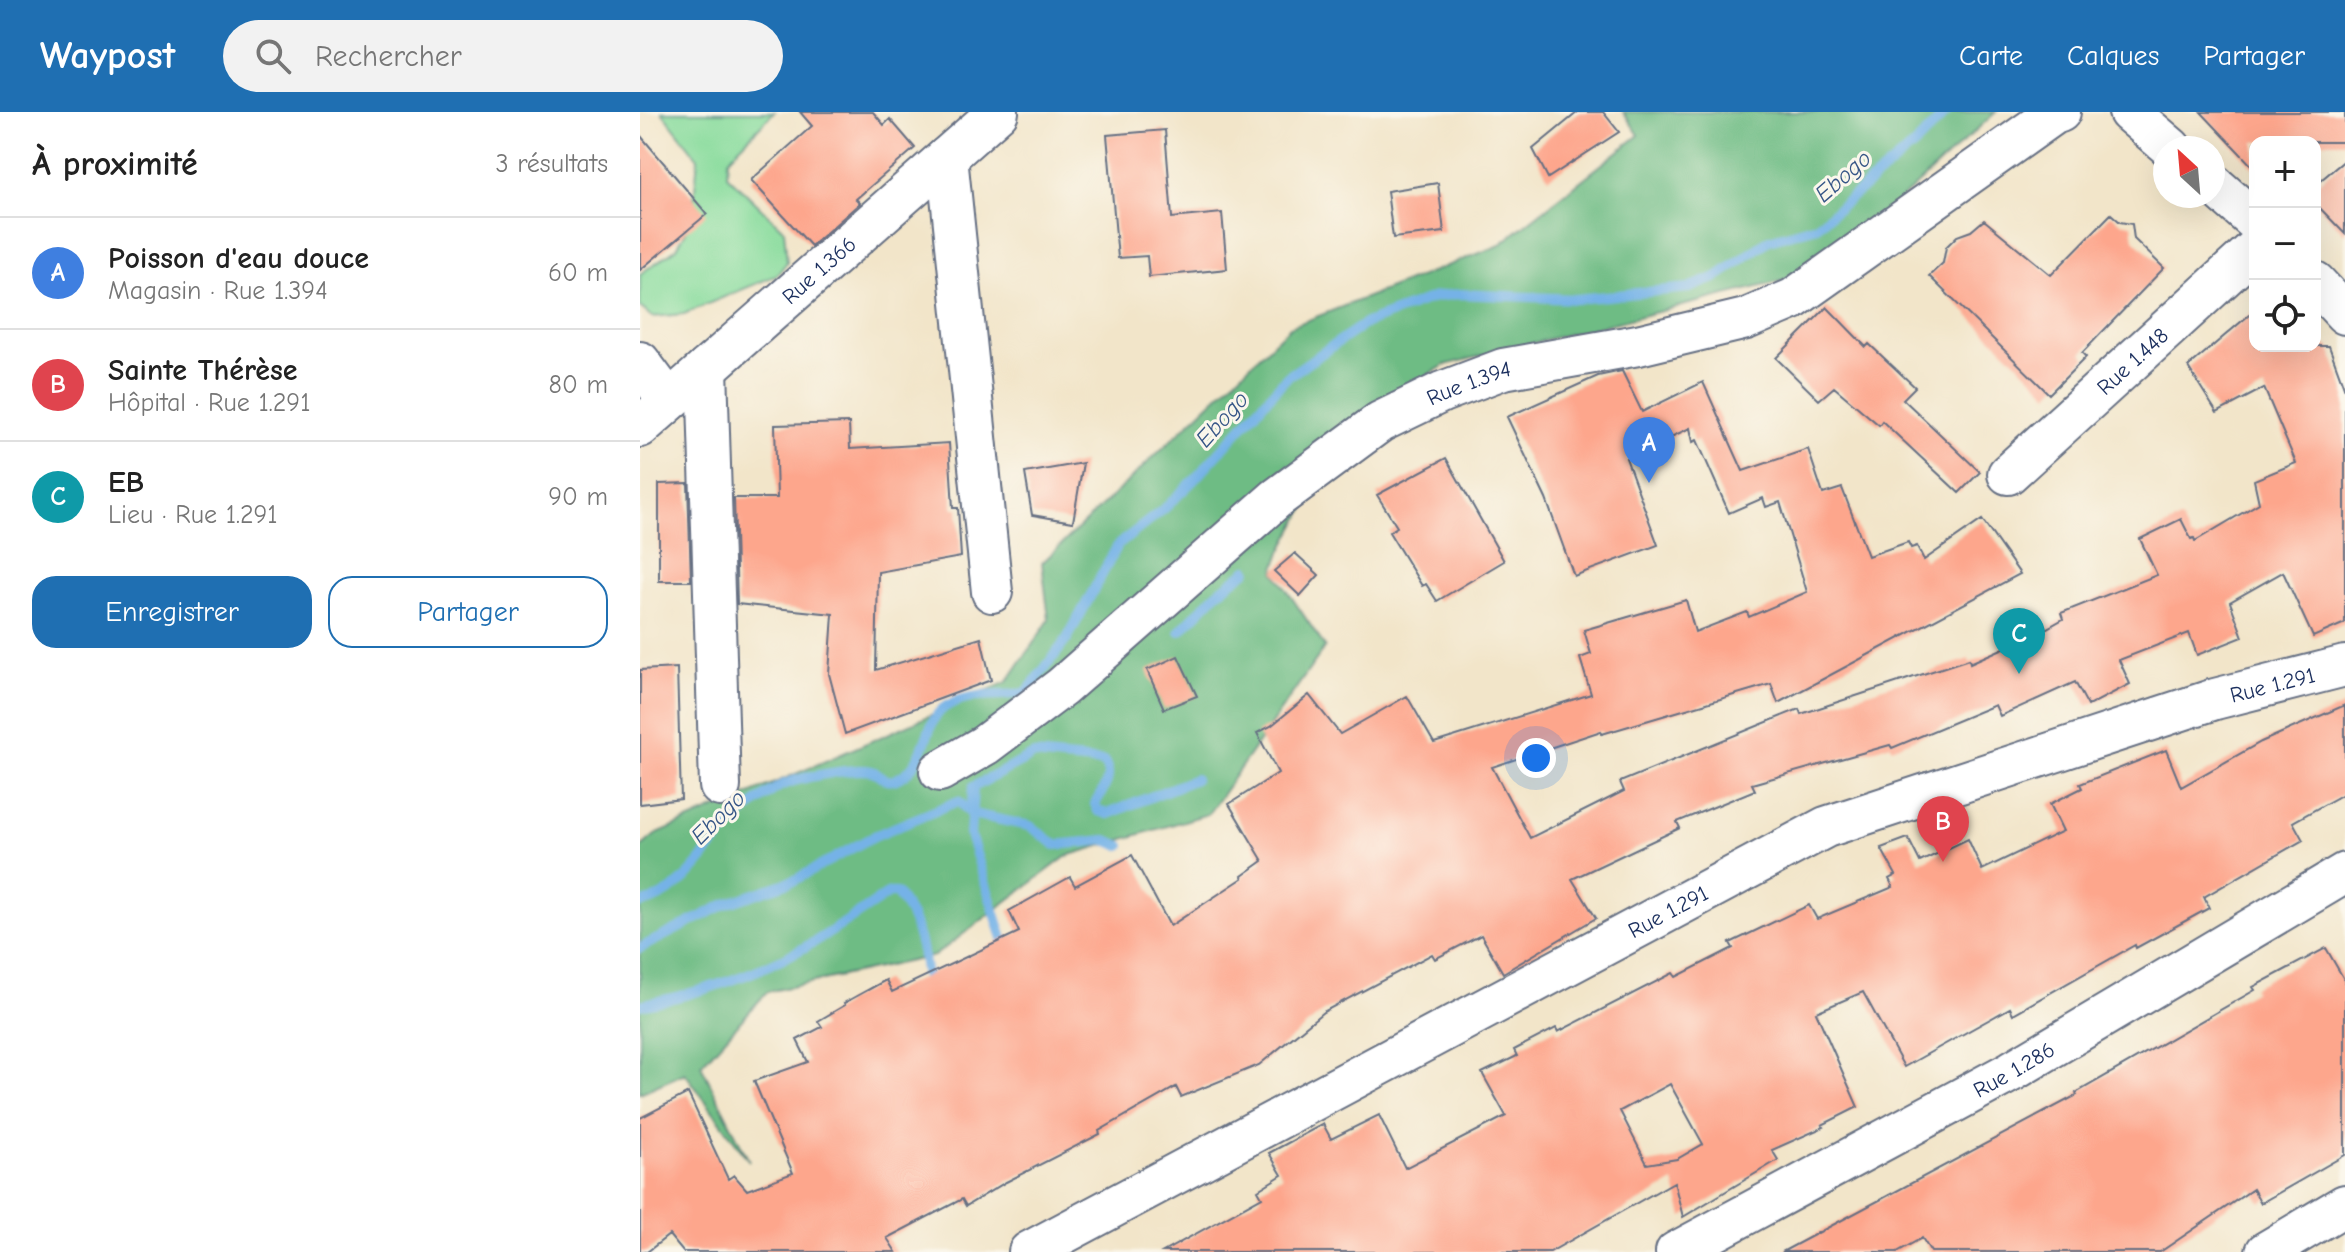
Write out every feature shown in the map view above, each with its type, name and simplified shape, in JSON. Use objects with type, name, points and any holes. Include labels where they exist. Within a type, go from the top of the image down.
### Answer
[{"type":"street","name":"Rue 1.394","points":[[940,771],[985,745],[1062,687],[1277,498],[1380,422],[1442,392],[1503,369],[1638,345],[1746,319],[1793,299],[1925,203],[2060,112]]},
{"type":"street","points":[[2129,112],[2157,136]]},
{"type":"street","points":[[965,129],[992,592]]},
{"type":"street","name":"Rue 1.366","points":[[654,414],[965,129]]},
{"type":"street","points":[[2225,195],[2249,216]]},
{"type":"street","name":"Rue 1.448","points":[[2008,474],[2249,254]]},
{"type":"street","points":[[2321,288],[2345,314]]},
{"type":"street","points":[[640,362],[654,414]]},
{"type":"street","points":[[707,368],[720,786]]},
{"type":"street","name":"Rue 1.291","points":[[1029,1252],[1826,827],[2215,699],[2345,666]]},
{"type":"street","name":"Rue 1.286","points":[[1676,1252],[2012,1071],[2345,873]]},
{"type":"street","points":[[2266,1252],[2345,1205]]},
{"type":"green space","points":[[662,112],[774,112],[728,159],[727,175],[784,230],[787,262],[777,275],[684,314],[652,317],[640,307],[640,274],[677,248],[692,220],[698,158]]},
{"type":"green space","points":[[1623,112],[1996,112],[1854,242],[1798,277],[1445,365],[1318,442],[1317,486],[1274,571],[1325,647],[1208,814],[1067,856],[934,956],[767,992],[701,1065],[749,1161],[685,1073],[640,1093],[640,848],[655,835],[1007,682],[1049,620],[1042,563],[1290,327],[1498,246],[1639,135]]},
{"type":"building","points":[[800,112],[873,112],[884,125],[890,119],[915,148],[856,199],[860,203],[811,246],[751,180],[812,126]]},
{"type":"building","points":[[1578,112],[1603,112],[1619,132],[1548,178],[1533,149]]},
{"type":"building","points":[[2201,112],[2345,112],[2345,142],[2321,142],[2321,136],[2249,136],[2249,163]]},
{"type":"building","points":[[1165,130],[1172,218],[1222,213],[1227,269],[1149,277],[1147,256],[1118,258],[1107,135]]},
{"type":"building","points":[[640,135],[707,214],[640,270]]},
{"type":"building","points":[[2345,160],[2345,234],[2321,209],[2321,180]]},
{"type":"building","points":[[1438,183],[1444,232],[1393,238],[1387,191]]},
{"type":"building","points":[[2111,214],[2120,222],[2132,224],[2134,239],[2164,268],[2082,353],[2086,357],[2049,394],[1929,276],[1943,263],[1946,247],[1957,236],[1971,231],[1984,220],[2051,275]]},
{"type":"building","points":[[1827,307],[1866,347],[1869,344],[1915,387],[1903,399],[1980,472],[1959,493],[1882,421],[1879,425],[1834,387],[1819,400],[1776,358]]},
{"type":"building","points":[[2249,315],[2249,352],[2321,352],[2321,346],[2329,346],[2345,390],[2345,623],[2313,637],[2283,572],[2230,602],[2243,637],[2197,655],[2189,633],[2119,660],[2130,684],[2088,706],[2075,682],[2000,716],[1995,705],[1892,748],[1890,745],[1752,784],[1755,790],[1677,822],[1680,828],[1572,879],[1596,918],[1503,973],[1481,935],[1435,959],[1432,954],[1323,1012],[1259,1065],[1181,1097],[1176,1087],[1099,1131],[1100,1134],[966,1206],[962,1199],[887,1238],[896,1252],[683,1252],[669,1235],[647,1252],[640,1252],[640,1118],[688,1093],[728,1179],[734,1175],[747,1190],[793,1173],[754,1081],[808,1062],[797,1040],[822,1027],[818,1021],[844,1003],[886,980],[892,992],[1019,932],[1009,911],[1070,877],[1075,886],[1132,855],[1170,926],[1243,878],[1263,861],[1229,804],[1278,773],[1257,733],[1271,726],[1309,695],[1340,734],[1407,696],[1434,743],[1591,694],[1580,658],[1591,654],[1584,630],[1686,600],[1695,632],[1747,612],[1749,617],[1807,592],[1780,502],[1766,507],[1763,498],[1729,513],[1697,440],[1693,442],[1690,428],[1626,458],[1658,545],[1574,576],[1546,499],[1507,417],[1598,376],[1622,371],[1642,412],[1703,382],[1743,471],[1808,449],[1823,494],[1842,488],[1868,556],[1908,542],[1911,548],[1917,546],[1924,560],[1982,520],[2020,574],[1778,703],[1771,684],[1602,734],[1601,731],[1492,767],[1530,838],[1624,791],[1620,782],[1799,709],[1801,714],[1969,659],[1970,663],[2038,633],[2063,619],[2061,613],[2157,575],[2140,539],[2181,519],[2195,541],[2259,503],[2254,480],[2296,463],[2264,388],[2217,413],[2188,367]]},
{"type":"building","points":[[849,423],[850,449],[949,443],[953,508],[958,508],[961,557],[878,572],[876,670],[981,638],[991,680],[845,734],[829,674],[833,614],[737,604],[734,498],[777,498],[775,425]]},
{"type":"building","points":[[1446,458],[1504,561],[1437,601],[1426,584],[1422,586],[1389,532],[1397,527],[1377,495]]},
{"type":"building","points":[[1083,463],[1073,522],[1032,515],[1025,473]]},
{"type":"building","points":[[688,483],[691,581],[659,581],[659,484]]},
{"type":"building","points":[[1295,553],[1319,575],[1300,596],[1274,571]]},
{"type":"building","points":[[1178,656],[1197,696],[1164,709],[1147,670]]},
{"type":"building","points":[[677,668],[681,799],[640,804],[640,670]]},
{"type":"building","points":[[2345,705],[2345,793],[2293,822],[2303,840],[2204,897],[2209,908],[2136,948],[2135,945],[2013,1014],[2010,1008],[1904,1067],[1863,992],[1816,1012],[1858,1107],[1822,1125],[1824,1127],[1772,1150],[1778,1160],[1683,1217],[1674,1182],[1550,1252],[1163,1252],[1262,1197],[1258,1190],[1282,1175],[1269,1153],[1323,1124],[1331,1139],[1379,1115],[1405,1168],[1506,1116],[1482,1073],[1517,1056],[1514,1050],[1556,1028],[1558,1032],[1673,973],[1676,977],[1733,948],[1730,943],[1809,905],[1817,919],[1893,887],[1889,879],[1896,875],[1881,848],[1908,838],[1920,862],[1968,839],[1982,870],[2063,831],[2050,804],[2082,788],[2080,784],[2166,750],[2181,787],[2261,742]],"holes":[[[1670,1084],[1703,1144],[1677,1159],[1647,1164],[1620,1111]]]},
{"type":"building","points":[[2326,948],[2345,981],[2345,1155],[2261,1203],[2253,1189],[2160,1252],[1931,1252],[1922,1238],[1897,1252],[1782,1252],[2077,1095],[2255,990],[2253,987]]},
{"type":"waterway","name":"Ebogo","points":[[640,904],[679,884],[731,824],[777,788],[809,777],[864,770],[894,780],[914,765],[933,722],[945,707],[965,698],[1027,692],[1067,639],[1118,545],[1165,508],[1194,480],[1287,377],[1366,323],[1435,297],[1459,294],[1576,299],[1689,288],[1717,277],[1769,240],[1817,226],[1917,143],[1947,112]]},
{"type":"waterway","points":[[1180,631],[1217,593],[1247,570]]},
{"type":"waterway","points":[[1007,951],[970,835],[973,787],[1034,755],[1104,762],[1108,778],[1095,804],[1098,811],[1108,814],[1195,779]]},
{"type":"waterway","points":[[640,948],[726,904],[795,880],[874,836],[958,801],[972,814],[1030,826],[1056,845],[1106,840],[1121,846]]},
{"type":"waterway","points":[[640,1005],[708,988],[775,963],[816,941],[889,893],[896,893],[915,926],[927,986]]},
{"type":"place","name":"Poisson d'eau douce","points":[[1649,483]]},
{"type":"place","name":"EB","points":[[2019,674]]},
{"type":"place","name":"Sainte Thérèse","points":[[1943,862]]}]
